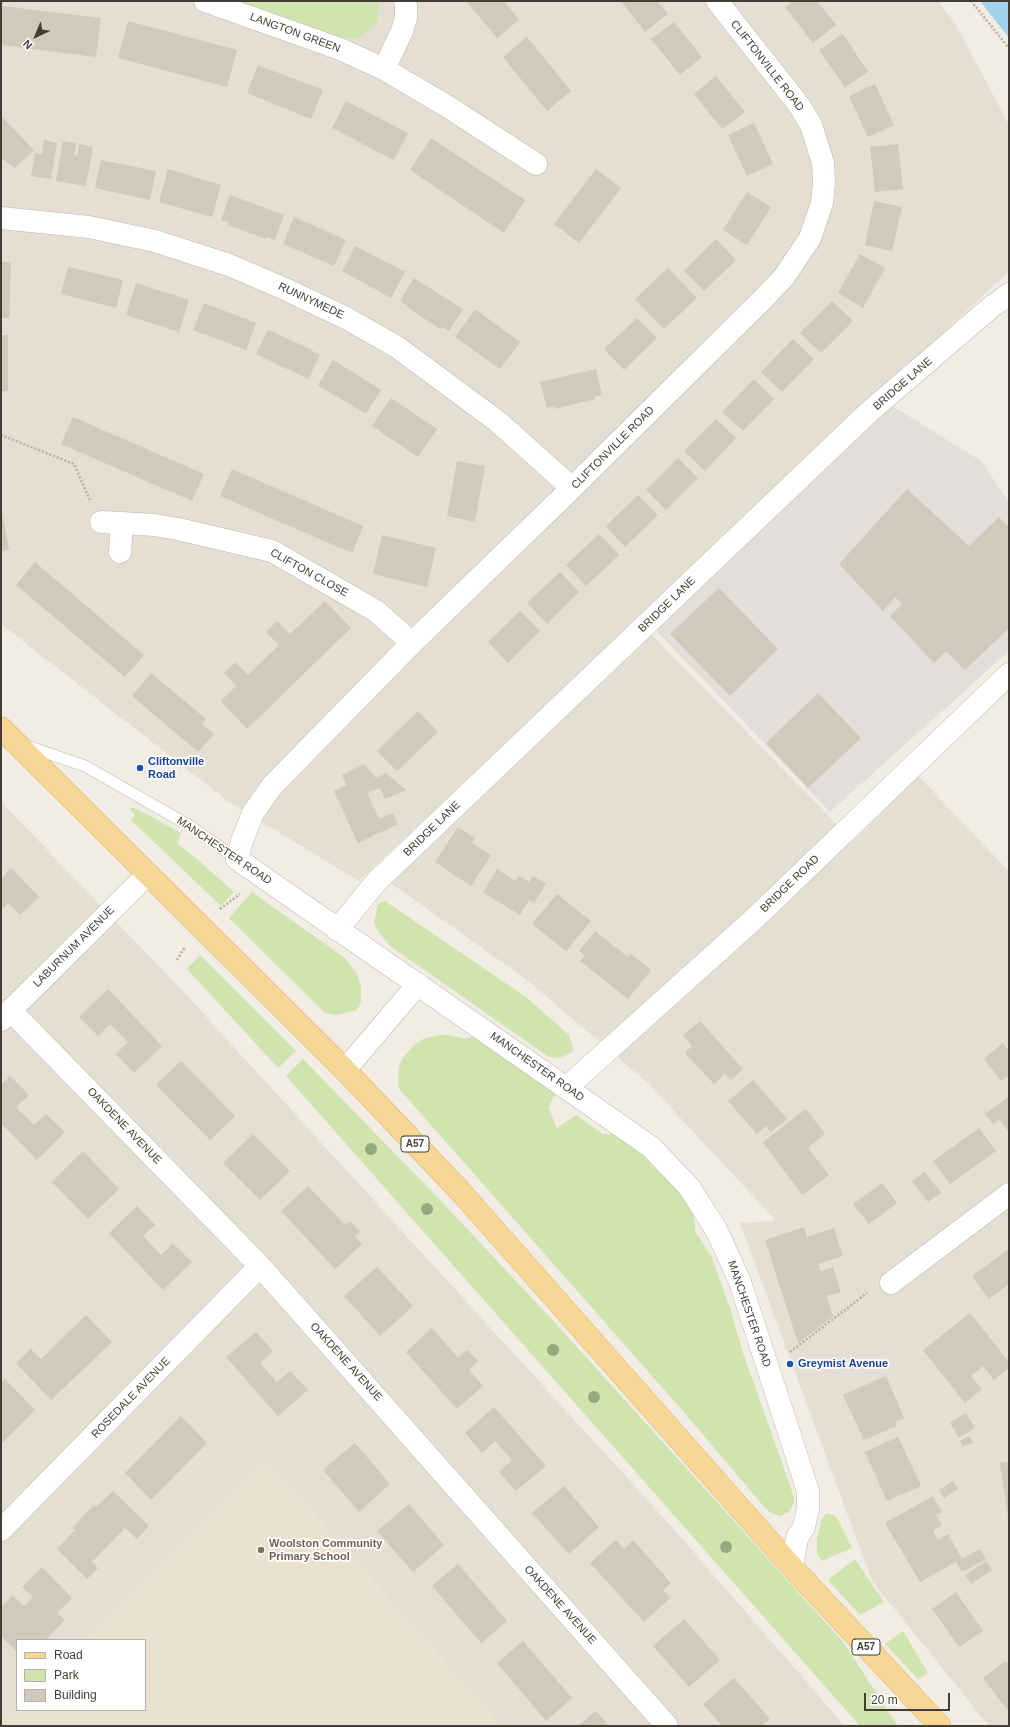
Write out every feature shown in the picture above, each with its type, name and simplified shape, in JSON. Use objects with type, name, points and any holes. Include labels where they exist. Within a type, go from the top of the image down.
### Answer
[{"type":"main road","name":"MANCHESTER ROAD","points":[[9,735],[345,1070],[460,1191],[792,1567],[940,1726]]},
{"type":"street","name":"LANGTON GREEN","points":[[206,1],[340,49],[384,69],[450,108],[536,164]]},
{"type":"street","points":[[384,69],[402,31],[406,18],[405,1]]},
{"type":"street","name":"CLIFTONVILLE ROAD","points":[[237,859],[253,813],[272,786],[412,643],[572,488],[784,277],[810,238],[822,203],[823,163],[811,125],[799,105],[717,1]]},
{"type":"street","name":"RUNNYMEDE","points":[[1,218],[89,227],[155,241],[229,265],[285,289],[346,318],[396,347],[497,421],[572,488]]},
{"type":"street","name":"BRIDGE LANE","points":[[337,930],[376,882],[869,412],[990,308],[1009,294]]},
{"type":"street","points":[[111,523],[120,552]]},
{"type":"street","name":"CLIFTON CLOSE","points":[[111,523],[154,525],[178,529],[272,551],[376,611],[412,643]]},
{"type":"street","name":"BRIDGE ROAD","points":[[566,1088],[754,919],[1009,674]]},
{"type":"street","name":"MANCHESTER ROAD","points":[[237,859],[650,1147],[689,1187],[717,1231],[740,1282],[808,1491],[808,1509],[804,1527],[797,1538],[792,1567]]},
{"type":"street","name":"LABURNUM AVENUE","points":[[6,1015],[148,874]]},
{"type":"street","points":[[345,1070],[418,984]]},
{"type":"street","name":"OAKDENE AVENUE","points":[[6,1015],[260,1266],[667,1726]]},
{"type":"street","points":[[891,1283],[1009,1194]]},
{"type":"street","name":"ROSEDALE AVENUE","points":[[1,1530],[260,1266]]},
{"type":"lane","name":"MANCHESTER ROAD","points":[[9,735],[85,766],[190,826],[237,859]]},
{"type":"path","points":[[971,1],[1009,48]]},
{"type":"path","points":[[1,435],[74,464],[111,523]]},
{"type":"path","points":[[768,1370],[870,1291],[875,1293],[891,1283]]},
{"type":"shaded area","points":[[1,1],[938,1],[955,23],[1009,125],[1009,271],[359,881],[229,802],[1,624]]},
{"type":"shaded area","points":[[891,405],[981,461],[1009,502],[1009,651],[830,812],[652,626]]},
{"type":"shaded area","points":[[647,630],[853,841],[918,776],[1009,871],[1009,1726],[989,1726],[872,1581],[740,1223],[776,1221],[649,1084],[527,980],[385,879]]},
{"type":"shaded area","points":[[1,802],[180,988],[663,1517],[845,1726],[1,1726]]},
{"type":"shaded area","name":"Woolston Community Primary School","points":[[267,1460],[502,1726],[1,1726],[1,1722],[16,1707],[16,1711],[146,1711],[146,1639],[85,1639]]},
{"type":"green space","points":[[235,1],[376,1],[379,6],[377,23],[358,39],[321,34]]},
{"type":"green space","points":[[133,808],[181,833],[177,844],[196,858],[234,892],[221,906],[131,820],[135,815],[130,809]]},
{"type":"green space","points":[[252,892],[345,958],[357,974],[361,985],[361,1002],[357,1010],[336,1015],[325,1013],[229,918]]},
{"type":"green space","points":[[385,901],[526,997],[569,1035],[573,1048],[572,1052],[560,1058],[549,1057],[390,946],[377,930],[374,922],[378,904]]},
{"type":"green space","points":[[200,955],[296,1051],[278,1068],[187,969]]},
{"type":"green space","points":[[479,1034],[559,1088],[548,1107],[557,1128],[576,1115],[603,1134],[622,1134],[633,1142],[652,1166],[683,1193],[694,1215],[695,1231],[711,1256],[717,1272],[731,1311],[742,1350],[794,1497],[794,1503],[789,1512],[780,1516],[771,1513],[766,1509],[682,1410],[401,1091],[398,1085],[399,1067],[402,1059],[414,1045],[423,1039],[439,1035],[449,1035],[466,1039]]},
{"type":"green space","points":[[303,1059],[442,1202],[558,1326],[843,1642],[898,1726],[860,1726],[286,1076]]},
{"type":"green space","points":[[827,1513],[838,1519],[852,1548],[822,1561],[817,1554],[817,1540],[821,1520]]},
{"type":"green space","points":[[855,1559],[884,1602],[860,1615],[828,1580]]},
{"type":"green space","points":[[903,1631],[928,1673],[918,1679],[885,1644]]},
{"type":"water","points":[[980,1],[1009,1],[1009,38]]},
{"type":"building","points":[[466,1],[504,1],[519,20],[497,38]]},
{"type":"building","points":[[621,1],[657,1],[668,14],[645,32]]},
{"type":"building","points":[[793,1],[817,1],[836,25],[813,43],[785,7]]},
{"type":"building","points":[[1,6],[101,18],[96,57],[1,45]]},
{"type":"building","points":[[128,21],[237,50],[227,87],[118,58]]},
{"type":"building","points":[[674,22],[702,57],[680,75],[651,39]]},
{"type":"building","points":[[843,34],[868,72],[845,87],[819,50]]},
{"type":"building","points":[[527,37],[571,91],[547,111],[503,57]]},
{"type":"building","points":[[258,65],[323,90],[311,119],[247,93]]},
{"type":"building","points":[[716,76],[745,112],[722,129],[694,94]]},
{"type":"building","points":[[875,84],[894,125],[868,137],[849,96]]},
{"type":"building","points":[[346,101],[408,133],[394,160],[332,128]]},
{"type":"building","points":[[1,116],[34,150],[15,168],[1,158]]},
{"type":"building","points":[[754,123],[773,164],[747,176],[728,135]]},
{"type":"building","points":[[431,138],[525,200],[504,233],[410,170]]},
{"type":"building","points":[[44,140],[57,143],[51,179],[31,176],[35,153],[42,154]]},
{"type":"building","points":[[63,141],[76,143],[74,155],[77,156],[79,144],[93,147],[86,186],[56,181]]},
{"type":"building","points":[[898,144],[903,189],[875,192],[870,147]]},
{"type":"building","points":[[101,160],[156,171],[150,200],[95,188]]},
{"type":"building","points":[[168,169],[221,185],[212,217],[159,202]]},
{"type":"building","points":[[596,169],[621,188],[579,243],[554,224]]},
{"type":"building","points":[[747,192],[771,207],[747,245],[723,230]]},
{"type":"building","points":[[230,195],[284,215],[275,240],[267,237],[266,239],[228,225],[229,223],[221,220]]},
{"type":"building","points":[[874,201],[902,207],[892,251],[865,245]]},
{"type":"building","points":[[294,217],[346,240],[334,266],[283,244]]},
{"type":"building","points":[[716,239],[736,260],[704,291],[684,271]]},
{"type":"building","points":[[355,246],[405,272],[391,298],[342,271]]},
{"type":"building","points":[[860,254],[885,268],[863,308],[838,293]]},
{"type":"building","points":[[1,262],[11,262],[9,318],[1,318]]},
{"type":"building","points":[[68,267],[123,280],[116,308],[61,294]]},
{"type":"building","points":[[668,268],[697,298],[664,329],[635,299]]},
{"type":"building","points":[[414,278],[463,309],[449,331],[442,327],[440,329],[400,301]]},
{"type":"building","points":[[136,283],[189,300],[179,332],[126,315]]},
{"type":"building","points":[[832,301],[853,321],[821,353],[800,333]]},
{"type":"building","points":[[204,303],[256,323],[246,350],[193,330]]},
{"type":"building","points":[[475,309],[520,342],[500,369],[455,337]]},
{"type":"building","points":[[637,318],[657,338],[624,370],[604,349]]},
{"type":"building","points":[[268,330],[313,350],[312,351],[320,355],[308,379],[256,354]]},
{"type":"building","points":[[1,335],[8,335],[8,391],[1,391]]},
{"type":"building","points":[[793,339],[814,359],[782,392],[761,372]]},
{"type":"building","points":[[333,360],[381,390],[366,414],[318,385]]},
{"type":"building","points":[[596,369],[602,395],[594,397],[595,399],[555,409],[555,406],[547,408],[540,382]]},
{"type":"building","points":[[754,379],[774,399],[743,431],[722,412]]},
{"type":"building","points":[[391,398],[437,429],[418,457],[372,426]]},
{"type":"building","points":[[73,417],[204,474],[192,501],[61,444]]},
{"type":"building","points":[[716,419],[736,438],[705,471],[684,451]]},
{"type":"building","points":[[678,458],[698,478],[666,510],[646,490]]},
{"type":"building","points":[[457,461],[485,466],[475,522],[447,516]]},
{"type":"building","points":[[232,469],[363,526],[352,553],[220,496]]},
{"type":"building","points":[[907,489],[969,546],[999,517],[1009,527],[1009,628],[965,670],[946,651],[934,663],[890,616],[902,604],[895,597],[883,611],[839,564]]},
{"type":"building","points":[[638,495],[658,515],[625,547],[606,526]]},
{"type":"building","points":[[1,504],[9,550],[1,551]]},
{"type":"building","points":[[599,534],[619,555],[586,586],[566,565]]},
{"type":"building","points":[[382,535],[436,548],[427,587],[373,574]]},
{"type":"building","points":[[35,562],[144,655],[125,677],[16,585]]},
{"type":"building","points":[[560,572],[579,592],[547,624],[527,603]]},
{"type":"building","points":[[719,588],[778,649],[730,696],[670,634]]},
{"type":"building","points":[[325,601],[351,628],[247,729],[221,701],[236,686],[224,673],[235,662],[248,675],[279,645],[266,632],[277,621],[290,634]]},
{"type":"building","points":[[520,611],[540,631],[508,663],[488,642]]},
{"type":"building","points":[[151,673],[206,719],[202,724],[214,734],[198,752],[132,696]]},
{"type":"building","points":[[818,693],[861,738],[808,788],[766,743]]},
{"type":"building","points":[[418,711],[438,732],[397,771],[377,751]]},
{"type":"building","points":[[364,764],[376,778],[386,773],[406,790],[385,799],[380,788],[367,793],[379,819],[393,813],[398,824],[358,843],[334,791],[347,785],[342,775]]},
{"type":"building","points":[[458,827],[475,838],[472,843],[491,855],[471,886],[435,862]]},
{"type":"building","points":[[11,868],[39,897],[20,915],[8,903],[1,910],[1,879]]},
{"type":"building","points":[[497,869],[515,881],[519,876],[529,882],[533,876],[546,884],[534,903],[529,900],[520,915],[483,892]]},
{"type":"building","points":[[557,894],[591,921],[566,951],[532,924]]},
{"type":"building","points":[[595,931],[628,957],[630,953],[651,970],[628,999],[580,961],[585,955],[579,951]]},
{"type":"building","points":[[108,989],[162,1046],[134,1073],[116,1054],[128,1042],[110,1024],[98,1036],[79,1017]]},
{"type":"building","points":[[700,1021],[743,1069],[731,1080],[725,1074],[714,1084],[685,1053],[692,1046],[683,1035]]},
{"type":"building","points":[[1003,1043],[1009,1051],[1009,1075],[1001,1081],[984,1059]]},
{"type":"building","points":[[181,1061],[235,1116],[210,1140],[156,1085]]},
{"type":"building","points":[[10,1076],[29,1095],[16,1107],[34,1125],[46,1114],[65,1132],[37,1160],[1,1123],[1,1085]]},
{"type":"building","points":[[753,1080],[787,1119],[771,1132],[766,1126],[757,1134],[728,1101]]},
{"type":"building","points":[[1009,1096],[1009,1132],[999,1119],[993,1124],[985,1114]]},
{"type":"building","points":[[806,1109],[825,1134],[808,1148],[829,1175],[802,1195],[763,1142]]},
{"type":"building","points":[[979,1128],[996,1151],[950,1184],[933,1161]]},
{"type":"building","points":[[253,1134],[290,1171],[260,1200],[223,1163]]},
{"type":"building","points":[[83,1151],[119,1189],[88,1219],[52,1182]]},
{"type":"building","points":[[925,1172],[941,1193],[928,1202],[912,1181]]},
{"type":"building","points":[[882,1183],[897,1203],[869,1224],[853,1204]]},
{"type":"building","points":[[308,1186],[345,1225],[350,1221],[360,1232],[355,1236],[362,1244],[335,1269],[281,1211]]},
{"type":"building","points":[[137,1206],[155,1225],[143,1236],[161,1255],[173,1243],[192,1262],[163,1290],[109,1233]]},
{"type":"building","points":[[804,1227],[807,1237],[834,1228],[843,1256],[818,1264],[821,1271],[833,1267],[841,1292],[827,1296],[833,1316],[798,1343],[765,1240]]},
{"type":"building","points":[[1009,1249],[1009,1284],[989,1299],[972,1276]]},
{"type":"building","points":[[377,1267],[413,1306],[380,1336],[344,1296]]},
{"type":"building","points":[[970,1313],[1009,1362],[1009,1368],[994,1380],[983,1366],[971,1376],[982,1389],[965,1403],[923,1350]]},
{"type":"building","points":[[86,1315],[112,1342],[51,1400],[16,1363],[31,1349],[41,1359]]},
{"type":"building","points":[[432,1328],[458,1358],[467,1350],[478,1361],[469,1370],[483,1386],[457,1409],[406,1352]]},
{"type":"building","points":[[256,1332],[273,1351],[260,1363],[277,1382],[290,1371],[308,1390],[278,1416],[226,1357]]},
{"type":"building","points":[[886,1376],[904,1418],[895,1422],[897,1426],[864,1440],[843,1395]]},
{"type":"building","points":[[5,1379],[35,1410],[1,1444],[1,1383]]},
{"type":"building","points":[[494,1407],[546,1466],[516,1491],[499,1472],[512,1460],[495,1441],[482,1453],[465,1433]]},
{"type":"building","points":[[966,1413],[975,1428],[959,1438],[950,1423]]},
{"type":"building","points":[[181,1416],[207,1443],[151,1500],[125,1473]]},
{"type":"building","points":[[969,1436],[973,1442],[963,1447],[960,1441]]},
{"type":"building","points":[[898,1437],[921,1486],[887,1501],[865,1452]]},
{"type":"building","points":[[355,1443],[390,1484],[359,1512],[323,1470]]},
{"type":"building","points":[[1009,1462],[1009,1517],[1008,1517],[1000,1463]]},
{"type":"building","points":[[953,1481],[958,1489],[944,1498],[939,1490]]},
{"type":"building","points":[[564,1486],[599,1527],[569,1554],[532,1513]]},
{"type":"building","points":[[113,1491],[149,1526],[137,1539],[125,1528],[92,1562],[98,1568],[87,1579],[57,1549],[75,1530],[72,1528],[94,1505],[96,1507]]},
{"type":"building","points":[[933,1496],[942,1512],[936,1515],[942,1525],[933,1531],[938,1540],[948,1534],[962,1559],[980,1549],[986,1559],[962,1572],[956,1562],[920,1582],[885,1523]]},
{"type":"building","points":[[409,1504],[444,1545],[413,1572],[377,1531]]},
{"type":"building","points":[[616,1540],[624,1549],[633,1540],[671,1583],[663,1590],[670,1598],[644,1622],[590,1563]]},
{"type":"building","points":[[986,1561],[992,1570],[971,1584],[965,1575]]},
{"type":"building","points":[[458,1564],[507,1621],[481,1643],[432,1586]]},
{"type":"building","points":[[42,1567],[72,1598],[57,1613],[65,1620],[46,1639],[16,1639],[16,1651],[1,1636],[1,1607],[13,1595],[24,1606],[33,1597],[22,1587]]},
{"type":"building","points":[[956,1592],[983,1631],[959,1647],[932,1609]]},
{"type":"building","points":[[684,1619],[720,1660],[689,1687],[653,1646]]},
{"type":"building","points":[[523,1641],[572,1698],[546,1721],[497,1663]]},
{"type":"building","points":[[1006,1661],[1009,1665],[1009,1712],[983,1678]]},
{"type":"building","points":[[734,1678],[770,1719],[761,1726],[722,1726],[703,1704]]},
{"type":"building","points":[[596,1711],[609,1726],[578,1726]]},
{"type":"place","name":"Cliftonville Road","points":[[140,768]]},
{"type":"place","name":"Greymist Avenue","points":[[790,1364]]},
{"type":"place","name":"Woolston Community Primary School","points":[[261,1550]]}]
